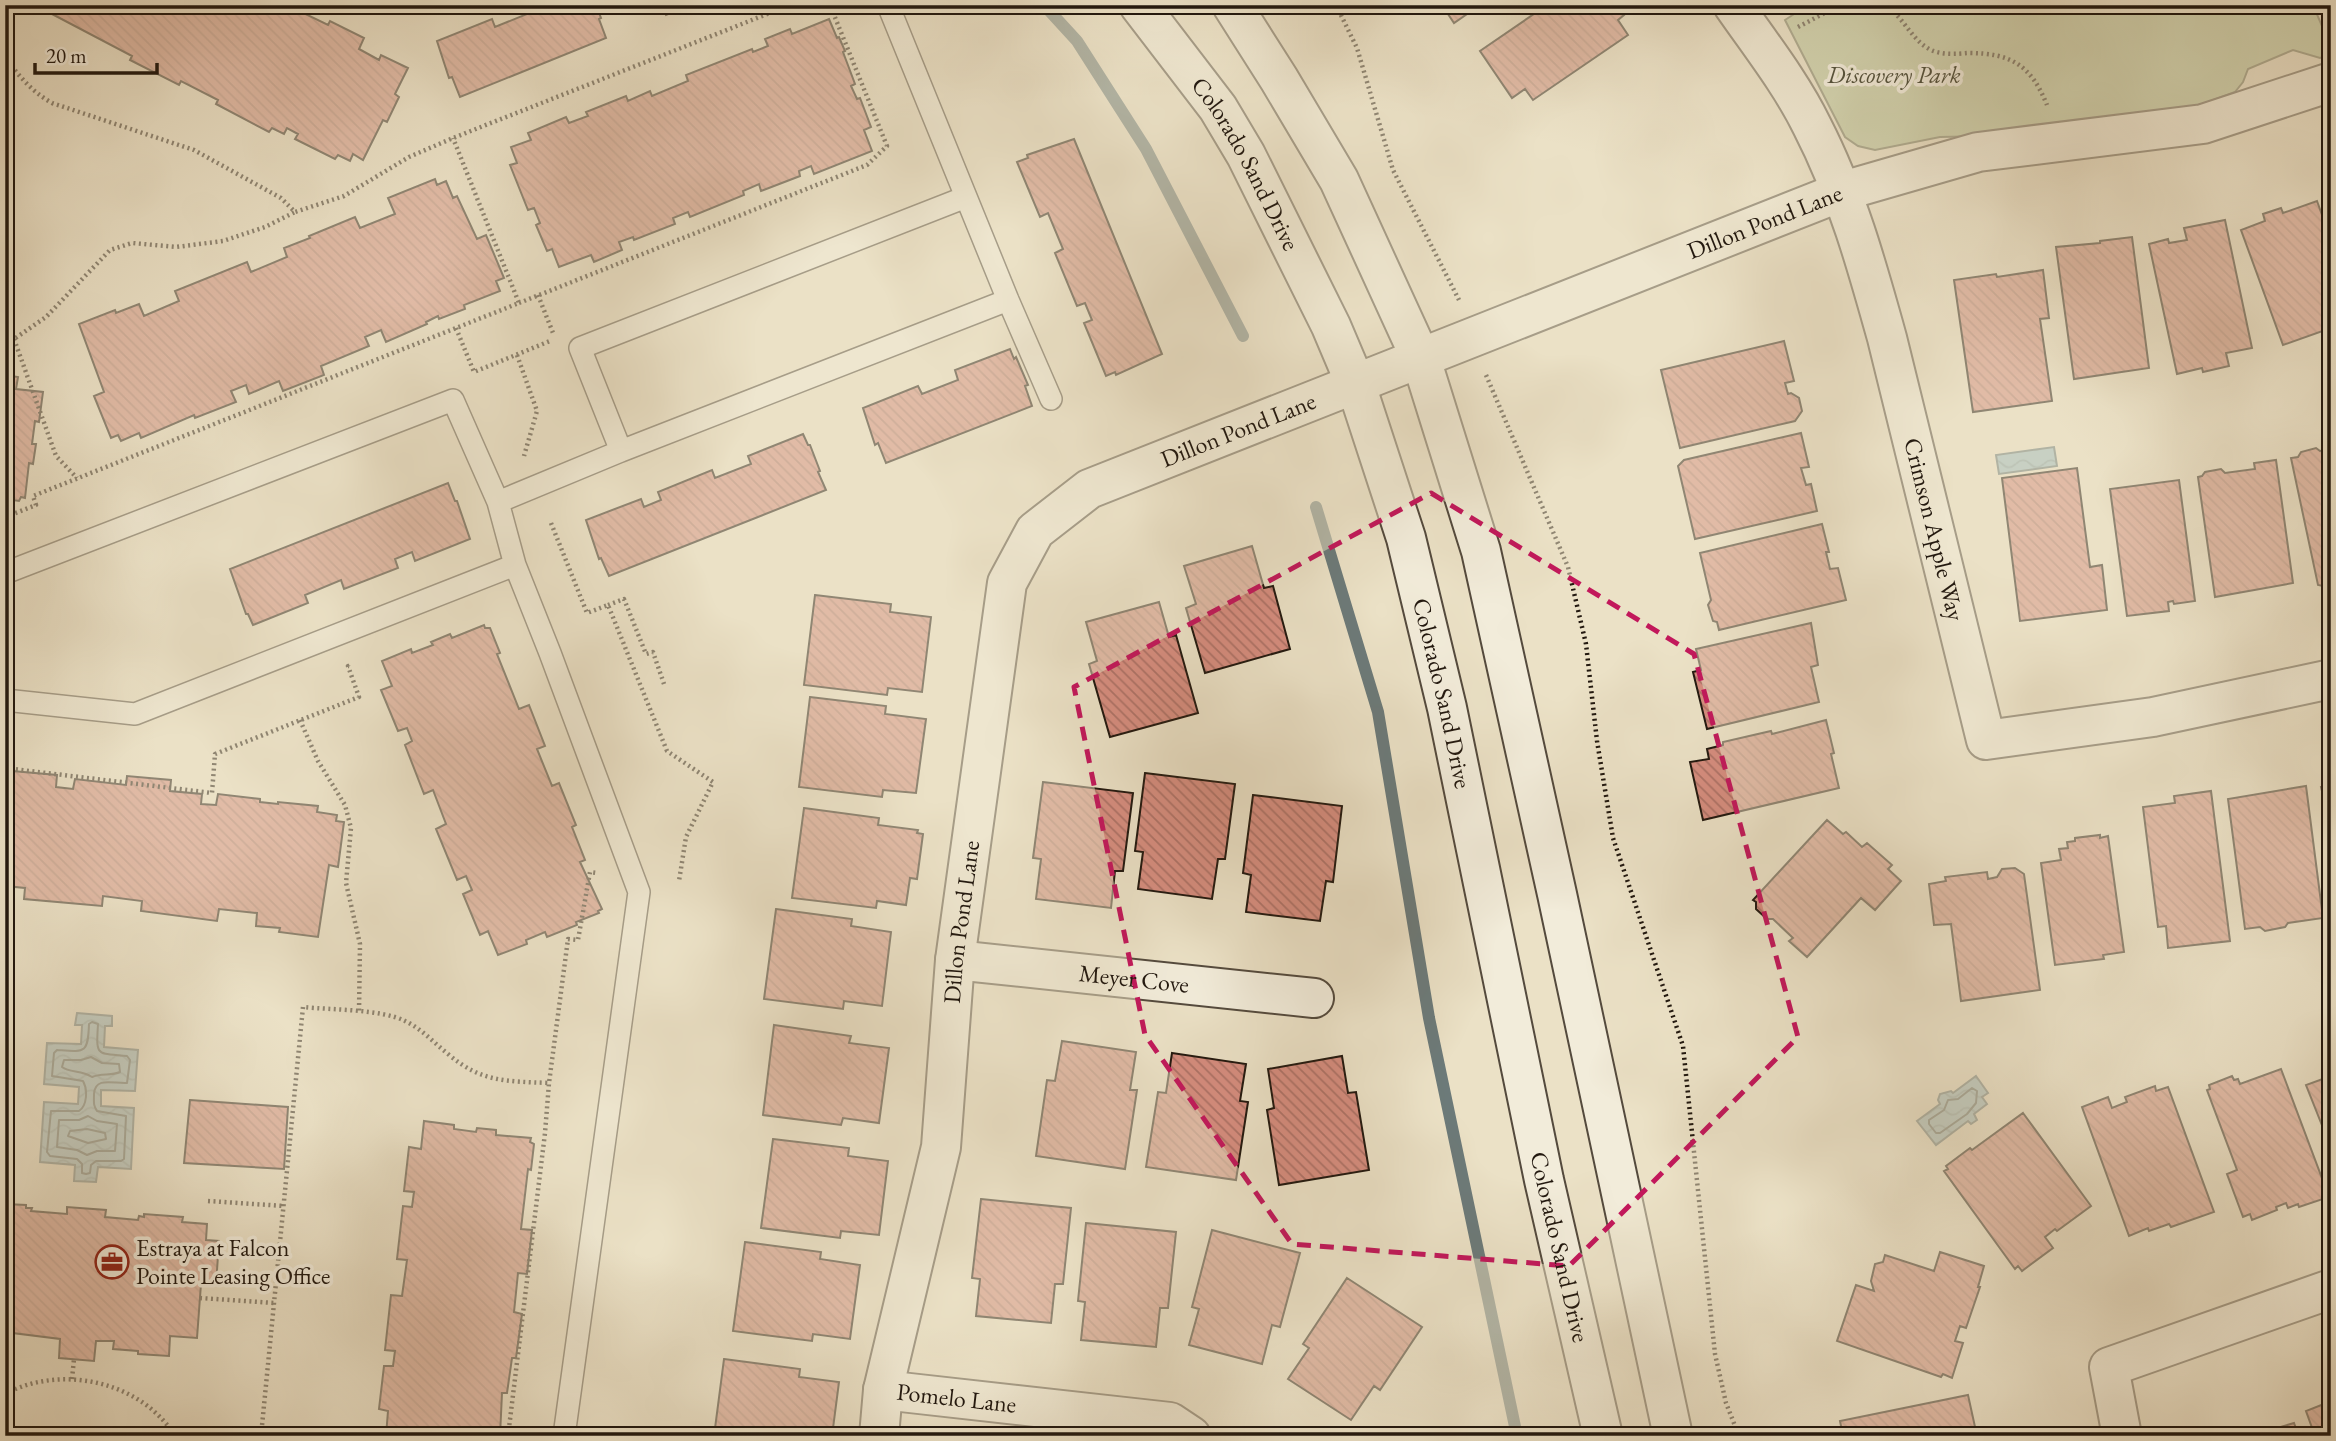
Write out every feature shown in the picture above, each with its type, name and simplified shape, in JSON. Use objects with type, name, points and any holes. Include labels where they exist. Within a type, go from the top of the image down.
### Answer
[{"type":"street","name":"Colorado Sand Drive","points":[[1139,5],[1218,108],[1246,155],[1331,326],[1356,385],[1406,538],[1447,708],[1544,1180],[1604,1436]]},
{"type":"street","points":[[1233,5],[1339,180],[1421,359],[1481,551],[1558,894],[1673,1436]]},
{"type":"street","name":"Crimson Apple Way","points":[[1733,5],[1812,124],[1843,191],[1887,338],[1986,740],[2153,717],[2331,679]]},
{"type":"street","name":"Dillon Pond Lane","points":[[879,1436],[883,1390],[941,1147],[955,960],[1007,583],[1035,531],[1089,489],[1843,191],[1978,152],[2203,124],[2331,82]]},
{"type":"street","name":"Meyer Cove","points":[[955,960],[1314,998]]},
{"type":"street","points":[[2122,1436],[2109,1367],[2331,1289]]},
{"type":"street","name":"Pomelo Lane","points":[[883,1390],[1170,1422],[1191,1436]]},
{"type":"lane","points":[[888,5],[1051,399]]},
{"type":"lane","points":[[621,451],[580,348],[966,197]]},
{"type":"lane","points":[[498,502],[621,451],[1008,300]]},
{"type":"lane","points":[[5,573],[453,400],[498,502],[514,565],[550,653],[639,892],[564,1436]]},
{"type":"lane","points":[[5,700],[135,713],[514,565]]},
{"type":"path","points":[[5,338],[14,339],[46,317],[110,250],[132,243],[176,247],[223,241],[265,227],[295,212],[344,195],[409,158],[453,138],[790,5]]},
{"type":"path","points":[[5,517],[36,505],[33,496],[77,478],[867,165],[887,146],[830,5]]},
{"type":"path","points":[[1336,5],[1357,48],[1392,170],[1450,279]]},
{"type":"path","points":[[1798,27],[1840,5]]},
{"type":"path","points":[[1885,5],[1919,42],[1933,51],[2002,56],[2017,62],[2031,74],[2050,112]]},
{"type":"path","points":[[5,57],[26,84],[52,103],[194,150],[281,198],[295,212]]},
{"type":"path","points":[[453,138],[519,303]]},
{"type":"path","points":[[456,328],[474,372],[517,355],[555,339],[538,295]]},
{"type":"path","points":[[14,339],[56,456],[77,478]]},
{"type":"path","points":[[517,355],[537,411],[524,456]]},
{"type":"path","points":[[1499,406],[1568,567],[1586,644],[1597,741],[1613,838],[1683,1046],[1715,1354],[1726,1403],[1739,1436]]},
{"type":"path","points":[[551,523],[587,613],[624,599],[646,654],[653,652],[664,684]]},
{"type":"path","points":[[608,605],[667,751],[713,782],[686,838],[679,881]]},
{"type":"path","points":[[5,768],[212,793],[215,754],[359,697],[348,666],[361,661]]},
{"type":"path","points":[[300,720],[318,761],[345,805],[351,828],[346,883],[360,944],[359,1012]]},
{"type":"path","points":[[508,1436],[568,939],[578,940],[590,872],[608,873]]},
{"type":"path","points":[[261,1436],[303,1007],[385,1014],[405,1021],[426,1034],[449,1056],[474,1073],[500,1081],[549,1083]]},
{"type":"path","points":[[208,1201],[284,1206]]},
{"type":"path","points":[[200,1298],[274,1304]]},
{"type":"path","points":[[72,1380],[74,1359]]},
{"type":"path","points":[[5,1378],[11,1391]]},
{"type":"path","points":[[5,1394],[46,1380],[108,1384],[134,1397],[156,1413],[176,1436]]},
{"type":"highlighted area","points":[[1431,493],[1694,654],[1798,1037],[1569,1266],[1292,1244],[1145,1035],[1074,687]]},
{"type":"green space","name":"Discovery Park","points":[[1808,5],[2313,5],[2331,47],[2331,54],[2320,58],[2293,50],[2248,69],[2235,92],[2197,106],[1987,136],[1940,137],[1875,150],[1858,146],[1845,137],[1785,20]]},
{"type":"water","points":[[2054,447],[2057,466],[1999,474],[1996,455]]},
{"type":"water","points":[[77,1013],[112,1016],[112,1026],[105,1026],[104,1047],[138,1050],[135,1091],[101,1090],[101,1106],[134,1108],[131,1169],[98,1167],[96,1182],[74,1181],[75,1165],[40,1162],[44,1102],[78,1104],[79,1087],[44,1084],[47,1043],[81,1044],[82,1025],[75,1025]]},
{"type":"water","points":[[1976,1076],[1988,1093],[1982,1097],[1987,1104],[1974,1114],[1977,1120],[1971,1124],[1968,1121],[1936,1145],[1917,1121],[1940,1104],[1940,1094],[1951,1091],[1953,1093]]},
{"type":"building","points":[[48,5],[287,5],[328,25],[330,21],[364,38],[359,49],[379,60],[381,55],[408,68],[395,94],[399,97],[387,122],[383,120],[363,160],[353,154],[350,161],[338,155],[335,159],[295,139],[298,134],[287,128],[284,134],[272,128],[269,132],[216,104],[218,100],[181,81],[179,85],[130,60],[132,56],[52,14],[55,9]]},
{"type":"building","points":[[529,5],[596,5],[606,38],[460,97],[452,77],[449,78],[437,41],[492,19],[495,27],[532,12]]},
{"type":"building","points":[[662,5],[690,5],[666,15]]},
{"type":"building","points":[[1442,5],[1480,5],[1454,23]]},
{"type":"building","points":[[1547,5],[1617,5],[1624,15],[1618,20],[1628,35],[1533,100],[1525,89],[1512,98],[1480,51]]},
{"type":"building","points":[[829,19],[845,51],[843,52],[855,84],[851,86],[857,99],[860,98],[871,127],[864,130],[872,151],[814,174],[811,166],[799,171],[800,176],[761,191],[759,184],[743,191],[744,195],[690,217],[688,212],[673,218],[675,224],[634,240],[633,237],[619,242],[622,250],[594,262],[591,255],[559,267],[552,249],[547,251],[536,225],[540,223],[534,208],[528,210],[510,165],[517,163],[511,147],[531,140],[528,133],[566,117],[569,123],[588,116],[586,112],[626,96],[628,101],[650,91],[652,96],[688,81],[686,75],[752,49],[753,52],[768,46],[765,39],[790,29],[792,34]]},
{"type":"building","points":[[1074,139],[1162,354],[1116,375],[1115,372],[1106,376],[1084,323],[1092,320],[1085,303],[1077,306],[1055,253],[1063,249],[1048,213],[1040,217],[1017,162],[1028,158],[1027,155]]},
{"type":"building","points":[[435,179],[437,185],[446,181],[453,198],[457,196],[477,239],[486,235],[504,278],[496,281],[500,291],[464,305],[465,309],[439,319],[438,316],[426,322],[427,324],[386,342],[381,330],[365,337],[369,346],[321,366],[324,375],[283,391],[279,381],[249,394],[246,385],[231,391],[236,402],[195,418],[194,415],[141,438],[139,433],[121,441],[118,435],[111,438],[94,396],[104,392],[79,324],[139,304],[144,316],[179,301],[175,291],[247,262],[251,272],[287,257],[284,248],[355,217],[360,228],[395,214],[388,198]]},
{"type":"building","points":[[2317,201],[2331,240],[2331,328],[2283,345],[2241,230],[2265,221],[2263,214],[2281,208],[2283,213]]},
{"type":"building","points":[[2225,220],[2252,348],[2226,353],[2229,366],[2203,372],[2202,368],[2177,374],[2149,244],[2168,239],[2169,243],[2187,240],[2184,228]]},
{"type":"building","points":[[2132,237],[2149,368],[2074,379],[2056,247]]},
{"type":"building","points":[[2043,270],[2049,318],[2040,319],[2052,401],[1973,412],[1954,280]]},
{"type":"building","points":[[1784,341],[1794,381],[1785,383],[1788,394],[1799,398],[1802,411],[1795,421],[1680,448],[1661,370]]},
{"type":"building","points":[[1010,349],[1028,385],[1025,386],[1032,406],[886,463],[878,443],[875,445],[863,408],[918,386],[922,394],[958,380],[955,370]]},
{"type":"building","points":[[5,375],[18,377],[16,389],[43,392],[39,422],[35,421],[33,464],[29,463],[25,498],[21,497],[19,501],[5,499]]},
{"type":"building","points":[[1801,433],[1809,467],[1801,468],[1806,485],[1811,484],[1817,511],[1695,539],[1678,466],[1684,460]]},
{"type":"building","points":[[803,434],[810,445],[826,490],[609,576],[601,558],[599,559],[586,520],[641,499],[644,507],[661,500],[658,492],[712,470],[715,478],[751,464],[748,456]]},
{"type":"building","points":[[2316,448],[2320,451],[2331,449],[2331,584],[2323,586],[2318,585],[2291,458]]},
{"type":"building","points":[[2276,460],[2293,583],[2215,597],[2198,477],[2205,472],[2221,469],[2225,473],[2255,469],[2254,463]]},
{"type":"building","points":[[2077,468],[2090,567],[2102,565],[2107,610],[2020,621],[2002,478]]},
{"type":"building","points":[[2179,480],[2195,601],[2174,604],[2173,601],[2168,602],[2169,611],[2127,616],[2110,489]]},
{"type":"building","points":[[448,483],[470,539],[415,561],[412,552],[395,559],[398,568],[344,589],[341,580],[305,595],[308,603],[253,625],[246,614],[230,569]]},
{"type":"building","points":[[1822,524],[1830,569],[1838,568],[1846,600],[1719,630],[1708,605],[1711,600],[1700,553]]},
{"type":"building","points":[[1252,546],[1264,588],[1273,586],[1290,649],[1205,673],[1186,608],[1196,604],[1184,566]]},
{"type":"building","points":[[815,595],[891,604],[890,612],[931,617],[922,692],[888,688],[887,695],[804,685]]},
{"type":"building","points":[[1159,602],[1169,637],[1176,635],[1198,713],[1110,737],[1089,664],[1097,661],[1086,622]]},
{"type":"building","points":[[1811,623],[1818,665],[1811,667],[1819,702],[1707,729],[1693,672],[1701,670],[1696,649]]},
{"type":"building","points":[[484,625],[485,628],[490,628],[500,653],[497,654],[519,709],[529,705],[545,746],[537,749],[552,786],[559,783],[576,825],[572,827],[585,860],[580,862],[602,909],[599,913],[576,922],[577,925],[547,937],[545,932],[526,940],[527,944],[498,955],[488,931],[480,935],[463,894],[472,890],[466,876],[457,880],[436,829],[446,824],[433,790],[424,794],[405,745],[412,741],[407,728],[398,731],[381,690],[392,686],[382,661],[411,649],[412,653],[433,645],[431,642],[450,634],[452,638]]},
{"type":"building","points":[[810,697],[886,706],[885,714],[926,719],[916,793],[883,790],[882,797],[799,787]]},
{"type":"building","points":[[1826,720],[1839,788],[1703,820],[1690,762],[1709,759],[1707,749],[1723,745],[1723,742],[1771,731],[1772,734]]},
{"type":"building","points":[[12,771],[57,775],[56,787],[73,789],[75,779],[126,785],[127,776],[171,780],[170,791],[202,794],[201,804],[216,805],[218,794],[260,799],[260,802],[318,806],[317,812],[337,815],[336,821],[344,822],[338,867],[329,865],[318,937],[279,932],[280,928],[256,926],[257,913],[219,909],[217,921],[141,911],[142,901],[103,896],[102,906],[24,899],[25,888],[5,886],[5,773]]},
{"type":"building","points":[[1145,773],[1235,784],[1225,859],[1218,859],[1212,899],[1138,889],[1143,852],[1135,851]]},
{"type":"building","points":[[1043,782],[1133,793],[1123,871],[1115,871],[1111,908],[1036,899],[1041,859],[1033,858]]},
{"type":"building","points":[[2331,784],[2331,829],[2321,787]]},
{"type":"building","points":[[2306,786],[2323,918],[2288,923],[2285,927],[2265,931],[2260,927],[2245,929],[2228,799]]},
{"type":"building","points":[[2211,791],[2230,941],[2168,948],[2166,926],[2158,927],[2143,807],[2175,803],[2174,796]]},
{"type":"building","points":[[1253,795],[1342,806],[1333,882],[1326,881],[1320,921],[1246,912],[1251,875],[1243,873]]},
{"type":"building","points":[[804,808],[879,818],[878,825],[918,830],[917,833],[923,834],[917,879],[910,878],[906,905],[877,901],[876,908],[792,898]]},
{"type":"building","points":[[1827,820],[1843,834],[1846,832],[1862,847],[1867,843],[1892,865],[1888,869],[1901,881],[1875,910],[1861,898],[1807,957],[1789,941],[1793,938],[1773,919],[1767,919],[1756,909],[1756,902],[1753,900]]},
{"type":"building","points":[[2100,835],[2100,838],[2108,836],[2124,952],[2103,955],[2104,959],[2055,965],[2041,863],[2061,860],[2059,849],[2068,848],[2067,842],[2075,841],[2075,838]]},
{"type":"building","points":[[2015,868],[2024,874],[2040,990],[1961,1001],[1951,924],[1934,925],[1929,884],[1946,881],[1945,877],[1987,872],[1988,879],[1997,877],[2002,869]]},
{"type":"building","points":[[776,909],[852,919],[851,926],[891,932],[882,1006],[844,1001],[843,1009],[764,999]]},
{"type":"building","points":[[774,1025],[851,1036],[849,1043],[889,1048],[879,1123],[843,1118],[841,1125],[763,1115]]},
{"type":"building","points":[[1062,1041],[1136,1052],[1130,1090],[1137,1090],[1125,1169],[1036,1156],[1047,1080],[1055,1081]]},
{"type":"building","points":[[1172,1053],[1246,1064],[1240,1101],[1248,1102],[1236,1180],[1146,1167],[1158,1092],[1166,1093]]},
{"type":"building","points":[[1342,1056],[1348,1093],[1356,1092],[1369,1170],[1279,1185],[1267,1110],[1274,1108],[1268,1069]]},
{"type":"building","points":[[2281,1069],[2329,1197],[2299,1207],[2298,1204],[2288,1208],[2286,1203],[2276,1207],[2277,1210],[2252,1220],[2250,1214],[2243,1217],[2227,1174],[2237,1170],[2207,1090],[2210,1089],[2209,1085],[2232,1076],[2234,1080],[2238,1079],[2240,1084]]},
{"type":"building","points":[[2331,1076],[2331,1148],[2306,1085]]},
{"type":"building","points":[[2155,1086],[2156,1091],[2168,1087],[2214,1212],[2171,1227],[2169,1224],[2149,1231],[2148,1228],[2129,1236],[2082,1107],[2108,1097],[2112,1108],[2127,1102],[2125,1097]]},
{"type":"building","points":[[190,1100],[288,1107],[284,1169],[184,1163]]},
{"type":"building","points":[[2023,1113],[2091,1206],[2045,1237],[2053,1248],[2022,1271],[2018,1266],[2015,1269],[1944,1171],[1948,1169],[1946,1166],[1970,1148],[1972,1150]]},
{"type":"building","points":[[424,1121],[454,1125],[454,1129],[476,1132],[477,1128],[496,1130],[496,1135],[531,1138],[530,1142],[534,1144],[531,1170],[528,1169],[521,1229],[532,1230],[527,1274],[518,1273],[514,1312],[522,1314],[516,1358],[512,1358],[507,1393],[502,1393],[500,1436],[386,1436],[388,1411],[379,1409],[384,1366],[393,1366],[395,1351],[385,1350],[391,1295],[402,1296],[407,1260],[397,1259],[403,1206],[412,1207],[414,1192],[404,1191],[409,1147],[421,1149]]},
{"type":"building","points":[[773,1139],[849,1148],[848,1156],[888,1161],[879,1235],[841,1231],[840,1238],[761,1228]]},
{"type":"building","points":[[981,1199],[1071,1208],[1063,1284],[1055,1284],[1051,1323],[976,1316],[980,1279],[972,1278]]},
{"type":"building","name":"Estraya at Falcon Pointe Leasing Office","points":[[5,1204],[26,1205],[26,1208],[32,1208],[31,1211],[67,1214],[67,1207],[106,1210],[105,1217],[138,1220],[139,1216],[144,1217],[144,1214],[183,1217],[182,1222],[207,1224],[206,1240],[219,1241],[216,1285],[201,1284],[197,1338],[170,1336],[169,1356],[113,1349],[114,1341],[96,1341],[94,1361],[59,1358],[60,1339],[12,1333],[12,1339],[5,1339]]},
{"type":"building","points":[[1086,1223],[1176,1232],[1168,1308],[1160,1308],[1156,1347],[1081,1340],[1085,1302],[1078,1301]]},
{"type":"building","points":[[1212,1230],[1300,1253],[1280,1327],[1272,1325],[1262,1364],[1189,1345],[1199,1309],[1192,1307]]},
{"type":"building","points":[[745,1242],[821,1252],[820,1259],[860,1265],[850,1339],[813,1334],[812,1341],[733,1331]]},
{"type":"building","points":[[1940,1252],[1984,1266],[1966,1328],[1960,1326],[1955,1341],[1963,1343],[1952,1378],[1943,1374],[1941,1377],[1837,1341],[1856,1285],[1874,1291],[1871,1281],[1875,1264],[1883,1262],[1885,1255],[1934,1271]]},
{"type":"building","points":[[1347,1278],[1422,1327],[1380,1390],[1374,1386],[1351,1420],[1288,1379],[1309,1348],[1303,1344]]},
{"type":"building","points":[[724,1359],[800,1369],[799,1377],[839,1382],[832,1436],[714,1436]]},
{"type":"building","points":[[1968,1395],[1977,1436],[1843,1436],[1840,1421]]},
{"type":"building","points":[[2329,1402],[2331,1436],[2315,1436],[2306,1411]]},
{"type":"building","points":[[2294,1423],[2299,1436],[2259,1436],[2260,1433]]},
{"type":"waterway","points":[[1044,5],[1077,41],[1146,149],[1243,336]]},
{"type":"waterway","points":[[1316,507],[1378,712],[1429,1018],[1517,1436]]},
{"type":"place","name":"Estraya at Falcon Pointe Leasing Office","points":[[112,1262]]}]
